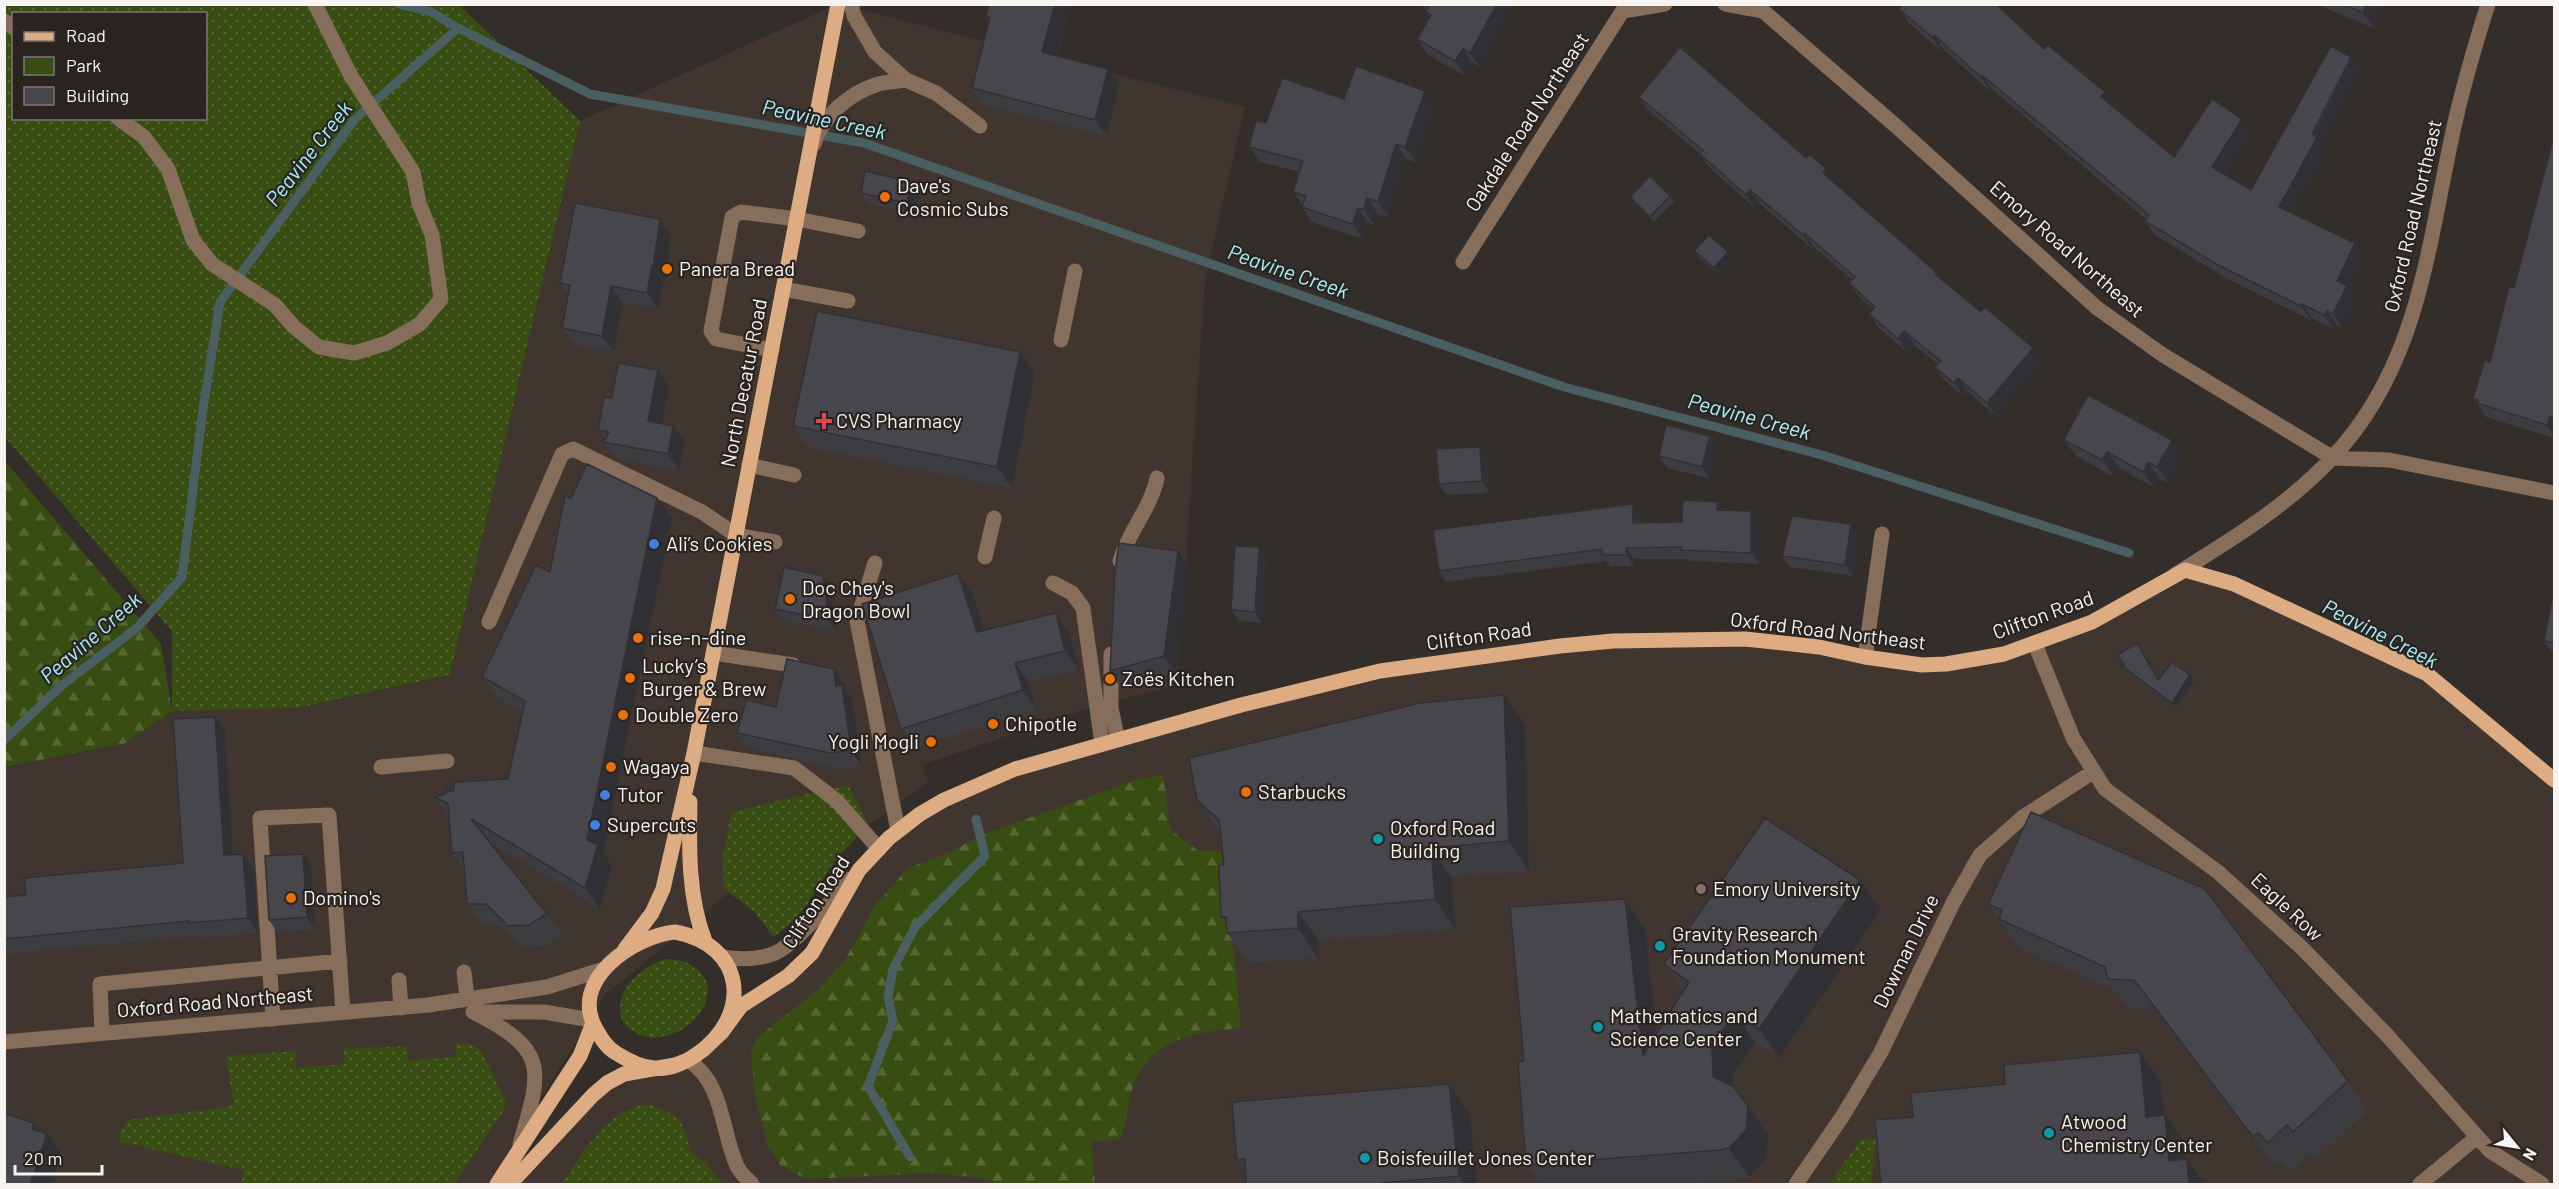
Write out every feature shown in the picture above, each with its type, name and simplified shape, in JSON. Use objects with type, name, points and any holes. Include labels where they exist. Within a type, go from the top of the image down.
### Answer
[{"type":"main road","name":"North Decatur Road","points":[[625,949],[652,913],[663,889],[690,769],[808,165],[824,113],[838,4]]},
{"type":"main road","points":[[2138,598],[2185,570],[2234,584],[2427,674],[2554,780]]},
{"type":"main road","name":"Clifton Road","points":[[2035,644],[2092,622]]},
{"type":"main road","name":"Clifton Road","points":[[1380,671],[1560,646]]},
{"type":"main road","name":"Clifton Road","points":[[1946,664],[2004,654]]},
{"type":"main road","name":"North Decatur Road","points":[[690,769],[689,852],[699,926],[705,941]]},
{"type":"main road","points":[[497,1185],[580,1056],[592,1022],[592,994],[604,969],[625,949],[663,933],[690,934],[705,941],[722,957],[730,971],[733,984],[734,1000],[730,1020],[714,1041],[688,1060],[664,1068],[624,1074],[607,1083],[592,1095],[510,1185]]},
{"type":"main road","points":[[592,1022],[606,1045],[614,1052],[632,1062],[652,1068]]},
{"type":"street","points":[[121,120],[144,137],[168,169],[193,240],[213,264],[274,305],[294,327],[319,347],[354,353],[387,343],[420,324],[441,299],[432,235],[419,203],[413,172],[351,76],[315,4]]},
{"type":"street","points":[[851,4],[854,15],[875,52],[906,80],[936,93],[980,126]]},
{"type":"street","points":[[1625,8],[1665,4]]},
{"type":"street","name":"Emory Road Northeast","points":[[1725,4],[1761,8],[1896,126],[2097,308],[2163,355],[2333,458],[2389,460],[2554,493]]},
{"type":"street","name":"Oxford Road Northeast","points":[[2092,622],[2138,598],[2273,510],[2333,458],[2358,426],[2380,391],[2408,333],[2427,267],[2456,118],[2488,4]]},
{"type":"street","name":"Oakdale Road Northeast","points":[[1463,262],[1625,8]]},
{"type":"street","points":[[824,113],[878,84],[906,80]]},
{"type":"street","points":[[772,350],[716,339],[711,330],[732,217],[741,212],[797,219],[858,231]]},
{"type":"street","points":[[1061,340],[1074,271]]},
{"type":"street","points":[[783,289],[848,301]]},
{"type":"street","points":[[489,622],[562,454],[573,450],[702,512],[736,535],[775,542]]},
{"type":"street","points":[[749,465],[794,475]]},
{"type":"street","points":[[1117,581],[1124,547],[1131,530],[1153,495],[1157,478]]},
{"type":"street","points":[[985,557],[994,518]]},
{"type":"street","points":[[1865,657],[1882,534]]},
{"type":"street","points":[[875,563],[857,621],[898,831]]},
{"type":"street","points":[[1053,583],[1072,593],[1083,608],[1102,744]]},
{"type":"street","points":[[1113,636],[1111,708],[1118,740]]},
{"type":"street","name":"Oxford Road Northeast","points":[[1560,646],[1624,641],[1745,639],[1819,647],[1904,663],[1946,664]]},
{"type":"street","points":[[2004,654],[2035,644]]},
{"type":"street","name":"Eagle Row","points":[[2035,644],[2073,738],[2105,789],[2218,872],[2302,948],[2386,1034],[2490,1151],[2542,1185]]},
{"type":"street","points":[[713,653],[793,665]]},
{"type":"street","points":[[722,957],[755,959],[776,953],[796,937],[898,831],[936,805],[978,784],[1015,769],[1102,744],[1241,705],[1380,671]]},
{"type":"street","points":[[693,753],[794,768],[837,801],[879,849]]},
{"type":"street","points":[[381,767],[447,761]]},
{"type":"street","name":"Dowman Drive","points":[[1796,1185],[1842,1117],[1881,1052],[1953,901],[1980,855],[2023,816],[2093,772]]},
{"type":"street","points":[[273,1018],[260,818],[329,814],[344,1012]]},
{"type":"street","points":[[730,1020],[748,1000],[788,976],[812,953],[859,870]]},
{"type":"street","points":[[102,1033],[100,984],[340,961]]},
{"type":"street","name":"Oxford Road Northeast","points":[[470,1005],[547,987],[604,969]]},
{"type":"street","points":[[464,972],[470,1005],[513,1036],[531,1055],[536,1077],[532,1105],[518,1152]]},
{"type":"street","points":[[399,980],[401,1008]]},
{"type":"street","name":"Oxford Road Northeast","points":[[4,1042],[428,1005],[470,1005],[544,1012],[592,1022]]},
{"type":"street","points":[[688,1060],[698,1066],[712,1087],[738,1168],[752,1185]]},
{"type":"street","points":[[2420,1185],[2477,1137]]},
{"type":"shaded area","points":[[837,4],[1245,107],[1205,279],[1177,685],[1087,708],[922,765],[928,782],[879,818],[731,891],[605,995],[488,1184],[5,1184],[5,767],[126,743],[172,711],[297,708],[450,676],[580,121]]},
{"type":"shaded area","name":"Emory University","points":[[2185,570],[2427,674],[2554,780],[2554,1184],[510,1184],[607,1083],[675,1065],[788,976],[859,870],[959,792],[1380,671],[1695,638],[1904,663],[2035,644]]},
{"type":"green space","points":[[4,5],[459,5],[580,121],[450,675],[297,708],[172,711],[172,631],[5,437]]},
{"type":"green space","points":[[4,460],[161,644],[172,711],[126,743],[5,767]]},
{"type":"green space","points":[[1161,775],[1164,782],[1170,829],[1198,851],[1212,850],[1224,853],[1241,1028],[1206,1032],[1175,1041],[1149,1059],[1139,1073],[1132,1090],[1120,1139],[1091,1142],[1095,1184],[1001,1184],[975,1177],[930,1173],[806,1179],[780,1165],[767,1143],[755,1095],[751,1051],[758,1037],[819,989],[845,960],[874,907],[908,868],[950,852],[987,833],[1133,781]]},
{"type":"green space","points":[[848,785],[868,825],[833,864],[801,913],[773,937],[755,912],[724,889],[723,858],[731,812]]},
{"type":"green space","points":[[664,959],[682,961],[698,970],[707,984],[707,998],[700,1013],[688,1026],[672,1034],[655,1038],[638,1034],[622,1021],[621,1000],[630,982],[637,975]]},
{"type":"green space","points":[[455,1043],[469,1044],[481,1050],[506,1102],[504,1110],[454,1184],[241,1184],[244,1170],[121,1142],[118,1135],[129,1120],[234,1106],[226,1056],[295,1051],[296,1068],[344,1064],[344,1049],[407,1046],[408,1061],[456,1057]]},
{"type":"green space","points":[[641,1105],[651,1105],[674,1115],[682,1124],[691,1152],[705,1162],[723,1184],[561,1184],[595,1137],[605,1127],[616,1117]]},
{"type":"green space","points":[[1861,1139],[1876,1139],[1871,1184],[1829,1184]]},
{"type":"building","points":[[989,4],[1055,4],[1042,52],[1108,69],[1095,120],[972,88],[990,17],[986,16]]},
{"type":"building","points":[[1430,4],[1497,4],[1470,53],[1463,49],[1455,61],[1417,39],[1431,15],[1426,12]]},
{"type":"building","points":[[1903,4],[1996,4],[2044,49],[2048,45],[2105,92],[2101,97],[2174,157],[2212,99],[2242,119],[2212,167],[2251,190],[2331,46],[2351,57],[2312,134],[2317,137],[2279,207],[2355,243],[2337,281],[2347,286],[2333,314],[2327,311],[2324,315],[2302,304],[2301,306],[2218,265],[2145,221],[2149,215],[1983,76],[1982,78],[1934,35],[1932,37],[1899,9]]},
{"type":"building","points":[[2343,4],[2366,4],[2363,13]]},
{"type":"building","points":[[1680,47],[1806,158],[1810,154],[1826,169],[1823,173],[1936,272],[1935,274],[1981,312],[1985,307],[2033,348],[1987,403],[1958,378],[1954,383],[1935,367],[1941,361],[1904,331],[1898,339],[1869,314],[1875,307],[1849,283],[1855,277],[1750,190],[1746,195],[1700,154],[1703,150],[1639,97]]},
{"type":"building","points":[[1356,66],[1425,91],[1405,147],[1396,144],[1378,202],[1367,198],[1364,209],[1358,208],[1352,224],[1302,207],[1306,196],[1293,192],[1303,161],[1249,147],[1256,121],[1266,123],[1282,78],[1344,99]]},
{"type":"building","points":[[2554,136],[2554,418],[2550,416],[2547,425],[2477,403],[2478,400],[2473,398],[2485,360],[2490,362],[2509,287],[2514,288]]},
{"type":"building","points":[[865,171],[912,182],[907,203],[861,193]]},
{"type":"building","points":[[1650,176],[1670,196],[1650,217],[1630,197]]},
{"type":"building","points":[[575,203],[660,219],[647,293],[611,286],[602,336],[562,328],[570,285],[560,283]]},
{"type":"building","points":[[1709,235],[1728,252],[1714,268],[1694,251]]},
{"type":"building","points":[[817,311],[1020,352],[997,467],[793,426]]},
{"type":"building","points":[[618,363],[658,370],[648,421],[673,426],[668,454],[603,442],[609,432],[598,430],[604,397],[612,398]]},
{"type":"building","points":[[2088,395],[2172,440],[2157,467],[2148,462],[2143,472],[2107,452],[2102,460],[2064,440]]},
{"type":"building","points":[[1666,425],[1710,436],[1702,467],[1659,456]]},
{"type":"building","points":[[1480,447],[1482,481],[1439,484],[1436,449]]},
{"type":"building","points":[[587,464],[657,498],[587,840],[598,845],[585,888],[471,819],[547,914],[529,925],[508,926],[486,904],[467,904],[463,852],[452,853],[448,804],[435,797],[447,793],[446,787],[450,792],[454,790],[454,782],[508,779],[525,701],[482,677],[536,565],[550,572],[565,495],[571,498]]},
{"type":"building","points":[[1683,500],[1718,502],[1717,510],[1751,511],[1751,553],[1681,550],[1681,547],[1626,548],[1626,555],[1602,555],[1602,549],[1439,571],[1433,530],[1633,504],[1633,523],[1682,522]]},
{"type":"building","points":[[1792,516],[1851,524],[1845,565],[1782,556]]},
{"type":"building","points":[[1119,543],[1178,551],[1164,656],[1110,671],[1115,572]]},
{"type":"building","points":[[1235,546],[1259,547],[1255,612],[1231,610]]},
{"type":"building","points":[[784,567],[823,576],[829,620],[775,609]]},
{"type":"building","points":[[958,573],[977,632],[1056,613],[1065,651],[1015,663],[1023,690],[901,729],[862,604]]},
{"type":"building","points":[[2554,588],[2554,643],[2544,641]]},
{"type":"building","points":[[2137,643],[2158,680],[2172,662],[2190,675],[2172,703],[2126,669],[2118,655]]},
{"type":"building","points":[[787,659],[834,669],[836,686],[842,685],[851,750],[830,753],[737,733],[746,700],[776,707]]},
{"type":"building","name":"Oxford Road Building","points":[[1504,695],[1509,841],[1431,848],[1435,899],[1298,912],[1298,928],[1227,933],[1226,917],[1221,917],[1219,865],[1224,865],[1219,820],[1197,800],[1189,758],[1420,703]]},
{"type":"building","points":[[215,717],[224,855],[243,854],[248,918],[189,923],[189,921],[4,939],[4,897],[26,895],[24,878],[183,863],[173,719]]},
{"type":"building","points":[[2031,812],[2205,889],[2348,1081],[2293,1132],[2287,1125],[2268,1143],[2258,1133],[2253,1137],[2134,980],[2108,979],[2105,967],[1999,919],[2002,910],[1988,904]]},
{"type":"building","name":"Mathematics and Science Center","points":[[1765,818],[1860,880],[1759,1029],[1734,1013],[1712,1046],[1713,1077],[1734,1087],[1748,1106],[1746,1130],[1729,1148],[1720,1150],[1526,1165],[1518,1062],[1524,1061],[1510,907],[1625,899],[1643,1056],[1689,982],[1664,964]]},
{"type":"building","points":[[303,854],[307,917],[269,920],[265,856]]},
{"type":"building","name":"Atwood Chemistry Center","points":[[2140,1052],[2146,1117],[2165,1115],[2169,1161],[2187,1159],[2189,1185],[1881,1185],[1875,1120],[1913,1117],[1911,1093],[2005,1084],[2004,1065]]},
{"type":"building","name":"Boisfeuillet Jones Center","points":[[1449,1084],[1459,1176],[1382,1183],[1382,1185],[1246,1185],[1245,1159],[1237,1160],[1232,1102]]},
{"type":"building","points":[[4,1113],[34,1123],[32,1129],[47,1134],[30,1185],[4,1185]]},
{"type":"waterway","name":"Peavine Creek","points":[[399,4],[431,12],[458,28],[590,94],[864,143],[1564,387],[1822,455],[2129,553]]},
{"type":"waterway","name":"Peavine Creek","points":[[4,740],[61,686],[138,627],[182,577],[203,409],[220,302],[355,119],[458,28]]},
{"type":"waterway","points":[[910,1157],[868,1086],[893,1021],[888,997],[893,969],[915,927],[985,856],[976,819]]},
{"type":"place","name":"Dave's Cosmic Subs","points":[[885,197]]},
{"type":"place","name":"Panera Bread","points":[[667,269]]},
{"type":"place","name":"CVS Pharmacy","points":[[824,421]]},
{"type":"place","name":"Ali’s Cookies","points":[[654,544]]},
{"type":"place","name":"Doc Chey's Dragon Bowl","points":[[790,599]]},
{"type":"place","name":"rise-n-dine","points":[[638,638]]},
{"type":"place","name":"Lucky’s Burger & Brew","points":[[630,678]]},
{"type":"place","name":"Zoës Kitchen","points":[[1110,679]]},
{"type":"place","name":"Double Zero","points":[[623,715]]},
{"type":"place","name":"Chipotle","points":[[993,724]]},
{"type":"place","name":"Yogli Mogli","points":[[931,742]]},
{"type":"place","name":"Wagaya","points":[[611,767]]},
{"type":"place","name":"Starbucks","points":[[1246,792]]},
{"type":"place","name":"Tutor","points":[[605,795]]},
{"type":"place","name":"Supercuts","points":[[595,825]]},
{"type":"place","name":"Oxford Road Building","points":[[1378,839]]},
{"type":"place","name":"Emory University","points":[[1701,889]]},
{"type":"place","name":"Domino's","points":[[291,898]]},
{"type":"place","name":"Gravity Research Foundation Monument","points":[[1660,946]]},
{"type":"place","name":"Mathematics and Science Center","points":[[1598,1027]]},
{"type":"place","name":"Atwood Chemistry Center","points":[[2049,1133]]},
{"type":"place","name":"Boisfeuillet Jones Center","points":[[1365,1158]]}]
